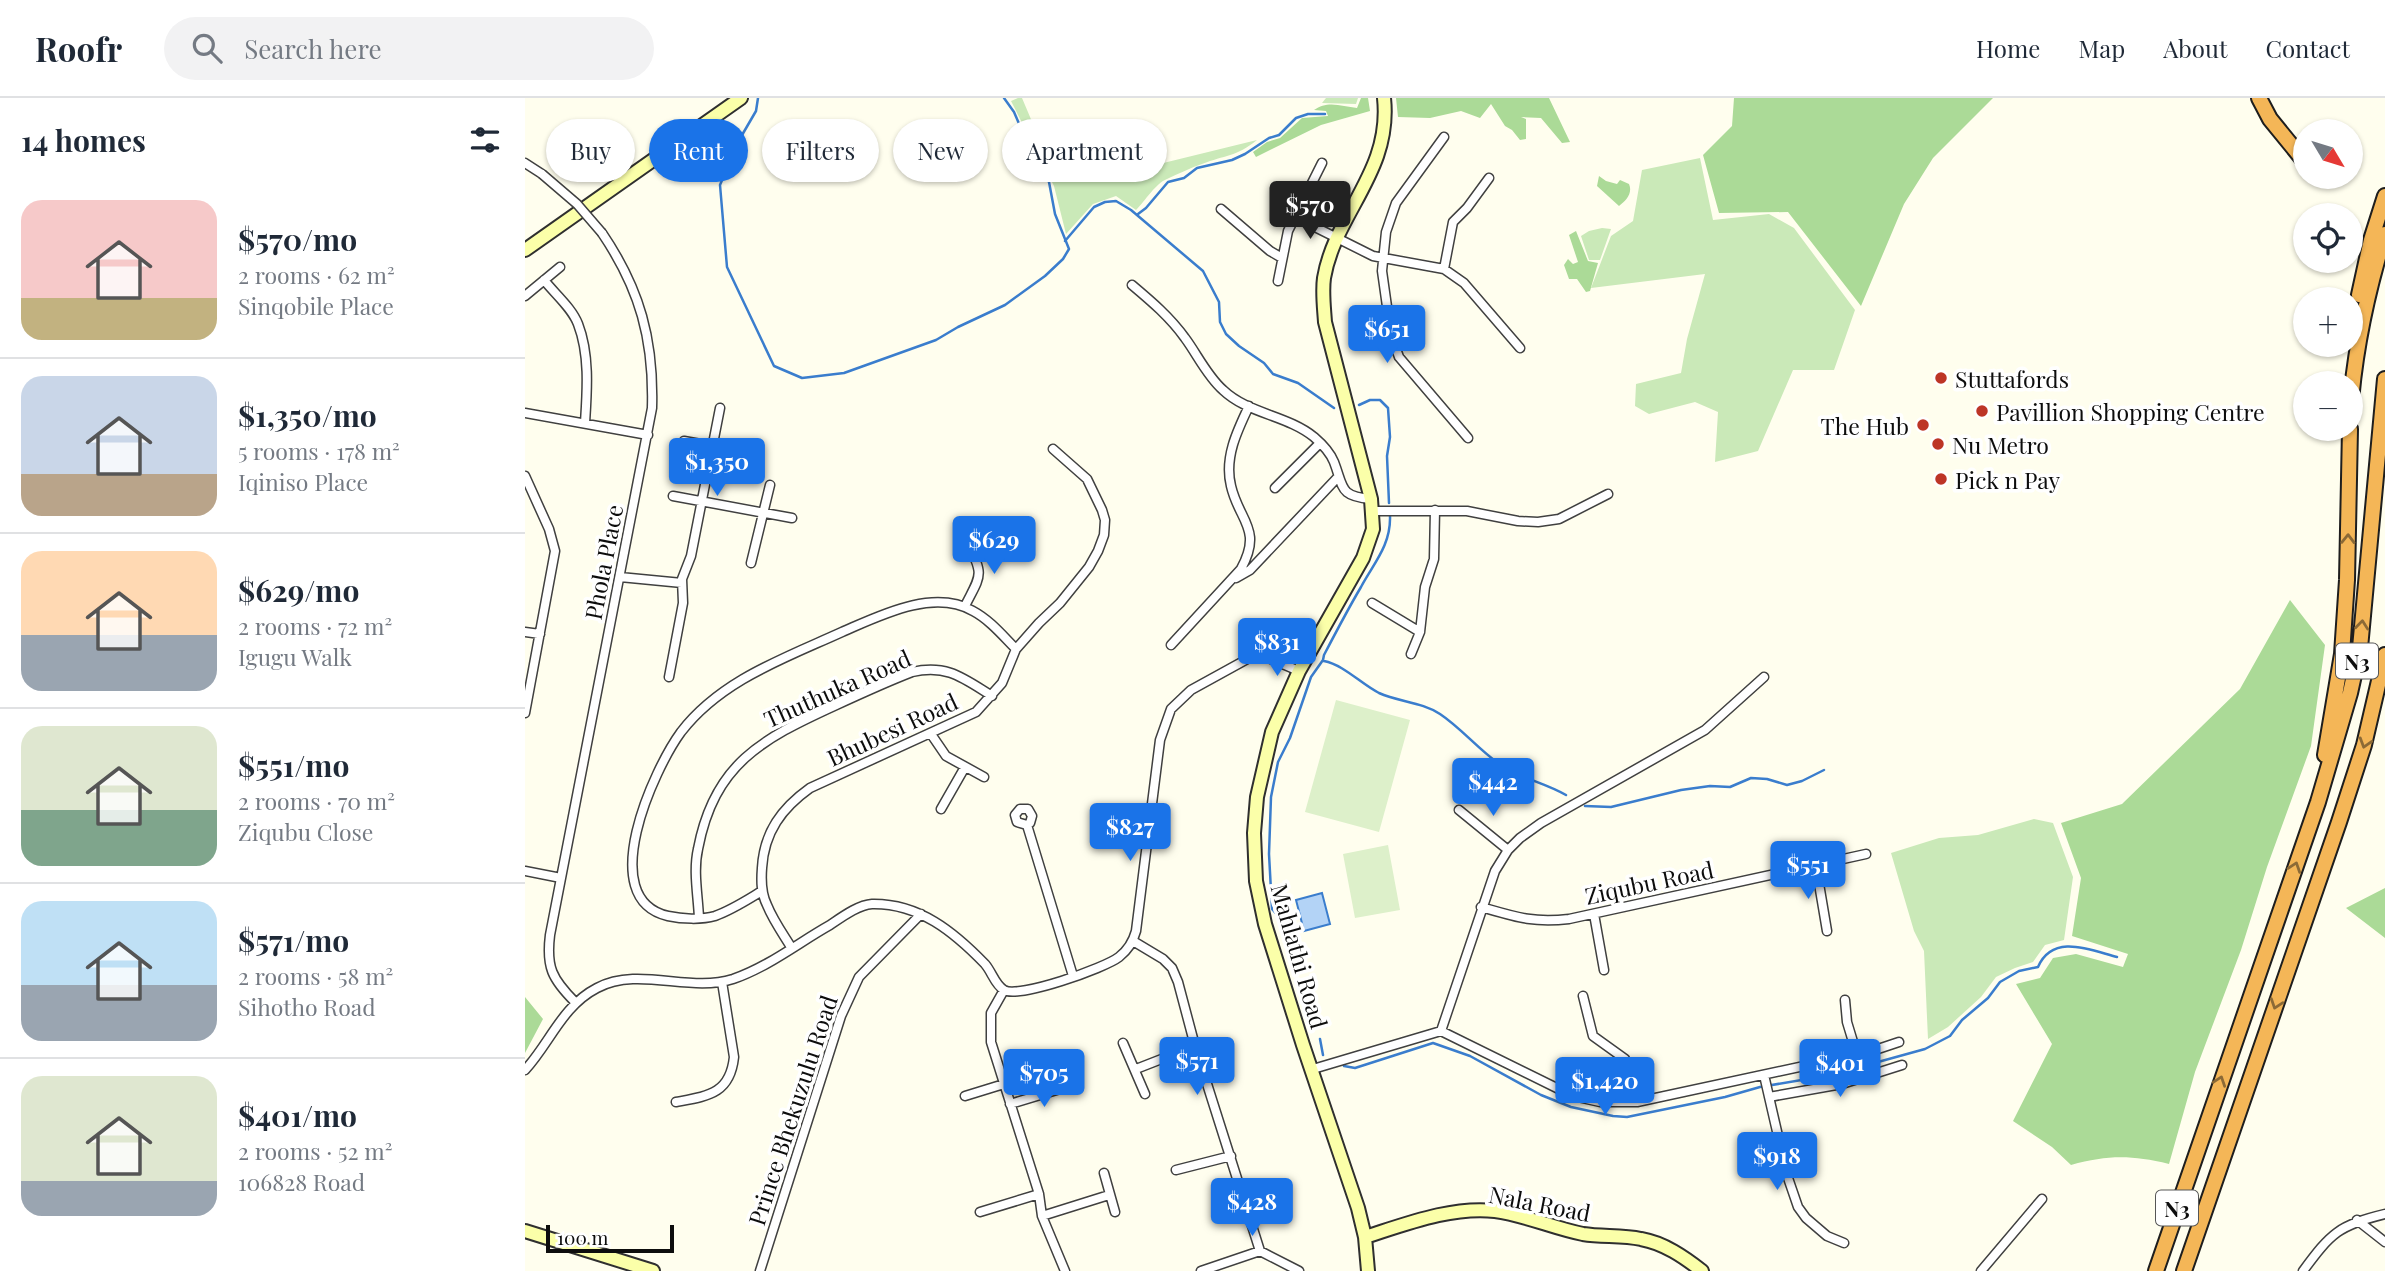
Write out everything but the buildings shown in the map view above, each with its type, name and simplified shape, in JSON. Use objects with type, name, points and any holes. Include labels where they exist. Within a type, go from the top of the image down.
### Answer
[{"type":"highway","points":[[2259,98],[2270,119],[2293,147]]},
{"type":"highway","points":[[2362,287],[2371,240],[2385,196]]},
{"type":"highway","points":[[2353,371],[2385,233]]},
{"type":"highway","name":"N3","points":[[2156,1271],[2340,733],[2360,648],[2385,379]]},
{"type":"highway","points":[[2318,802],[2342,654],[2347,580],[2350,441]]},
{"type":"highway","name":"N3","points":[[2184,1271],[2364,745],[2383,673],[2385,655]]},
{"type":"street","points":[[525,250],[741,98]]},
{"type":"street","name":"Mahlathi Road","points":[[1368,1271],[1365,1237],[1358,1208],[1265,924],[1257,881],[1254,833],[1263,762],[1284,701],[1363,558],[1373,529],[1372,505],[1325,321],[1324,278],[1330,257],[1375,163],[1384,125],[1384,98]]},
{"type":"street","points":[[1444,137],[1396,203],[1386,232],[1383,259],[1387,312],[1394,346],[1405,367],[1468,438]]},
{"type":"street","name":"Phola Place","points":[[525,163],[570,196],[602,233],[623,267],[643,313],[653,383],[648,435],[547,957],[554,978],[575,1002]]},
{"type":"street","points":[[1278,281],[1288,231],[1322,163]]},
{"type":"street","points":[[1444,269],[1453,222],[1489,178]]},
{"type":"street","points":[[1221,209],[1282,258]]},
{"type":"street","points":[[1295,217],[1383,259],[1444,269],[1464,283],[1520,348]]},
{"type":"street","points":[[525,296],[561,267]]},
{"type":"street","points":[[544,280],[579,325],[587,386],[585,424]]},
{"type":"street","points":[[1132,285],[1177,327],[1220,388],[1249,406],[1299,428],[1320,443],[1331,455],[1343,490],[1372,505],[1467,512],[1538,522],[1559,519],[1608,494]]},
{"type":"street","points":[[1171,645],[1241,569],[1249,548],[1248,523],[1231,488],[1229,466],[1235,437],[1249,406]]},
{"type":"street","points":[[669,677],[683,603],[682,583],[691,556],[720,408]]},
{"type":"street","points":[[525,412],[648,435]]},
{"type":"street","points":[[684,440],[712,446]]},
{"type":"street","points":[[1275,488],[1320,443]]},
{"type":"street","name":"Bhubesi Road","points":[[791,947],[766,904],[762,891],[763,853],[769,833],[779,816],[810,788],[976,712],[1002,683],[1016,649],[1060,603],[1089,567],[1098,551],[1104,535],[1102,510],[1092,487],[1082,474],[1053,449]]},
{"type":"street","points":[[525,476],[549,529],[555,551],[525,713]]},
{"type":"street","points":[[1230,581],[1250,570],[1338,477]]},
{"type":"street","points":[[751,563],[770,485]]},
{"type":"street","points":[[673,496],[792,518]]},
{"type":"street","points":[[1411,654],[1420,632],[1425,587],[1436,548],[1435,510]]},
{"type":"street","points":[[965,606],[980,571],[968,544]]},
{"type":"street","points":[[620,577],[682,583]]},
{"type":"street","points":[[762,891],[711,917],[681,919],[663,915],[648,907],[640,898],[633,878],[633,854],[642,809],[665,756],[682,731],[702,710],[753,672],[871,619],[908,607],[931,603],[965,606],[991,624],[1016,649]]},
{"type":"street","points":[[1372,604],[1420,632]]},
{"type":"street","points":[[525,632],[540,634]]},
{"type":"street","points":[[525,1070],[539,1055],[575,1002],[598,987],[627,980],[649,979],[690,985],[722,982],[762,967],[791,947],[867,904],[887,904],[921,914],[946,927],[986,965],[1004,990],[1027,990],[1111,962],[1124,953],[1133,941],[1160,740],[1171,709],[1191,690],[1251,657],[1266,657],[1299,671]]},
{"type":"street","name":"Thuthuka Road","points":[[699,918],[696,868],[704,825],[723,784],[753,749],[791,726],[923,669],[939,668],[952,672],[992,696]]},
{"type":"street","points":[[1441,1031],[1495,871],[1508,850],[1541,822],[1705,730],[1764,677]]},
{"type":"street","points":[[931,734],[941,751],[984,777]]},
{"type":"street","points":[[941,809],[964,767]]},
{"type":"street","points":[[1459,810],[1508,850]]},
{"type":"street","points":[[1027,825],[1073,976]]},
{"type":"street","name":"Ziqubu Road","points":[[1482,907],[1533,921],[1569,919],[1866,854]]},
{"type":"street","points":[[1816,866],[1827,931]]},
{"type":"street","points":[[525,871],[561,878]]},
{"type":"street","name":"Prince Bhekuzulu Road","points":[[760,1271],[841,1016],[853,986],[866,968],[921,914]]},
{"type":"street","points":[[1594,914],[1604,970]]},
{"type":"street","points":[[1133,941],[1156,953],[1171,968],[1178,982],[1195,1046],[1260,1251],[1299,1271]]},
{"type":"street","points":[[676,1102],[714,1093],[729,1079],[734,1057],[722,982]]},
{"type":"street","points":[[1004,990],[991,1013],[991,1042],[1039,1194],[1042,1216],[1065,1271]]},
{"type":"street","points":[[1583,996],[1593,1036],[1615,1049],[1625,1059],[1637,1102]]},
{"type":"street","points":[[1845,1000],[1847,1022],[1857,1055]]},
{"type":"street","points":[[1313,1069],[1441,1031],[1573,1096],[1600,1102],[1637,1102],[1765,1077],[1899,1042]]},
{"type":"street","points":[[1123,1042],[1145,1094]]},
{"type":"street","points":[[1136,1069],[1195,1046]]},
{"type":"street","points":[[1769,1095],[1842,1084],[1902,1065]]},
{"type":"street","points":[[1765,1077],[1792,1192],[1798,1207],[1806,1218],[1827,1236],[1844,1243]]},
{"type":"street","points":[[965,1096],[1004,1084]]},
{"type":"street","points":[[1010,1104],[1070,1086]]},
{"type":"street","points":[[1176,1170],[1231,1156]]},
{"type":"street","points":[[1104,1173],[1115,1212]]},
{"type":"street","points":[[980,1212],[1039,1194]]},
{"type":"street","points":[[1042,1216],[1109,1195]]},
{"type":"street","points":[[1981,1271],[2042,1199]]},
{"type":"street","name":"Nala Road","points":[[1365,1237],[1427,1218],[1472,1211],[1495,1211],[1584,1234],[1643,1239],[1677,1253],[1702,1271]]},
{"type":"street","points":[[2303,1271],[2330,1236],[2357,1220],[2385,1214]]},
{"type":"street","points":[[2357,1220],[2385,1242]]},
{"type":"street","points":[[525,1231],[653,1271]]},
{"type":"street","points":[[1201,1271],[1260,1251]]},
{"type":"green space","points":[[1022,98],[1031,119],[1020,119],[1011,101]]},
{"type":"green space","points":[[1326,98],[1358,98],[1356,104],[1322,103]]},
{"type":"green space","points":[[1361,98],[1368,98],[1370,111],[1321,125],[1256,157],[1253,152],[1267,142],[1280,138],[1302,118],[1328,116],[1326,111],[1314,110],[1319,107],[1335,104],[1357,108]]},
{"type":"green space","points":[[1396,98],[1549,98],[1570,142],[1562,143],[1541,118],[1521,117],[1526,119],[1526,139],[1520,140],[1505,126],[1491,104],[1480,118],[1461,111],[1430,118],[1398,117]]},
{"type":"green space","points":[[1734,98],[1993,98],[1933,158],[1904,204],[1861,306],[1788,212],[1719,213],[1703,155],[1732,126]]},
{"type":"green space","points":[[1257,140],[1236,153],[1167,179],[1167,162]]},
{"type":"green space","points":[[1700,158],[1713,220],[1769,214],[1794,228],[1855,310],[1834,370],[1793,370],[1758,451],[1715,462],[1718,412],[1695,402],[1649,414],[1635,406],[1636,384],[1681,373],[1687,339],[1705,274],[1591,288],[1611,236],[1633,221],[1642,170]]},
{"type":"green space","points":[[1599,176],[1617,184],[1620,180],[1629,184],[1630,191],[1624,202],[1619,206],[1597,186]]},
{"type":"green space","points":[[1052,182],[1162,182],[1136,210],[1116,196],[1093,204],[1066,234]]},
{"type":"green space","points":[[1602,228],[1611,229],[1600,260],[1589,260],[1581,236]]},
{"type":"green space","points":[[1576,231],[1588,261],[1598,263],[1590,291],[1586,292],[1577,279],[1569,279],[1564,265],[1568,259],[1573,264],[1578,262],[1569,235]]},
{"type":"green space","points":[[2290,600],[2325,645],[2311,746],[2267,867],[2241,950],[2195,1072],[2169,1164],[2120,1157],[2071,1165],[2052,1147],[2013,1121],[2052,1044],[2016,984],[2040,978],[2053,958],[2076,954],[2123,967],[2128,954],[2072,936],[2081,878],[2061,823],[2122,804],[2240,689]]},
{"type":"green space","points":[[1336,700],[1410,720],[1379,832],[1305,812]]},
{"type":"green space","points":[[2034,819],[2053,823],[2073,877],[2064,940],[2045,945],[2033,962],[1996,977],[1981,997],[1948,1027],[1928,1039],[1924,951],[1914,931],[1891,853],[1939,838],[1978,835]]},
{"type":"green space","points":[[1388,845],[1400,910],[1355,918],[1343,854]]},
{"type":"green space","points":[[2385,888],[2385,938],[2346,908]]},
{"type":"green space","points":[[525,997],[543,1019],[525,1053]]},
{"type":"water","points":[[1322,893],[1330,924],[1304,931],[1296,900]]},
{"type":"waterway","points":[[758,98],[756,111],[738,142],[720,185],[727,267],[774,366],[802,378],[844,373],[936,340],[1005,305],[1045,276],[1063,259],[1069,249],[1055,214],[1049,182],[1032,154],[1014,112],[1004,98]]},
{"type":"waterway","points":[[1138,214],[1168,182],[1184,178],[1197,168],[1232,160],[1245,154],[1269,138],[1279,135],[1296,118],[1308,114],[1325,114]]},
{"type":"waterway","points":[[1065,241],[1094,207],[1116,201],[1131,210],[1203,271],[1219,302],[1220,322],[1226,334],[1264,363],[1273,374],[1298,383],[1334,408]]},
{"type":"waterway","points":[[1359,405],[1370,400],[1380,400],[1388,408],[1389,503]]},
{"type":"waterway","points":[[1282,924],[1272,909],[1269,854],[1271,797],[1278,762],[1290,738],[1311,677],[1323,660],[1385,545],[1390,516]]},
{"type":"waterway","points":[[1324,661],[1339,666],[1379,693],[1433,710],[1506,768],[1566,795]]},
{"type":"waterway","points":[[1585,806],[1611,807],[1681,790],[1710,786],[1730,787],[1751,778],[1787,785],[1824,770]]},
{"type":"waterway","points":[[1344,1066],[1355,1068],[1433,1043],[1470,1056],[1541,1095],[1571,1107],[1627,1117],[1760,1087],[1831,1075],[1925,1049],[1950,1036],[2000,982],[2019,971],[2038,967],[2053,950],[2062,947],[2084,948],[2117,957]]},
{"type":"waterway","points":[[1320,1039],[1323,1055]]},
{"type":"place","name":"Stuttafords","points":[[1941,378]]},
{"type":"place","name":"Pavillion Shopping Centre","points":[[1982,411]]},
{"type":"place","name":"The Hub","points":[[1923,425]]},
{"type":"place","name":"Nu Metro","points":[[1938,444]]},
{"type":"place","name":"Pick n Pay","points":[[1941,479]]}]
